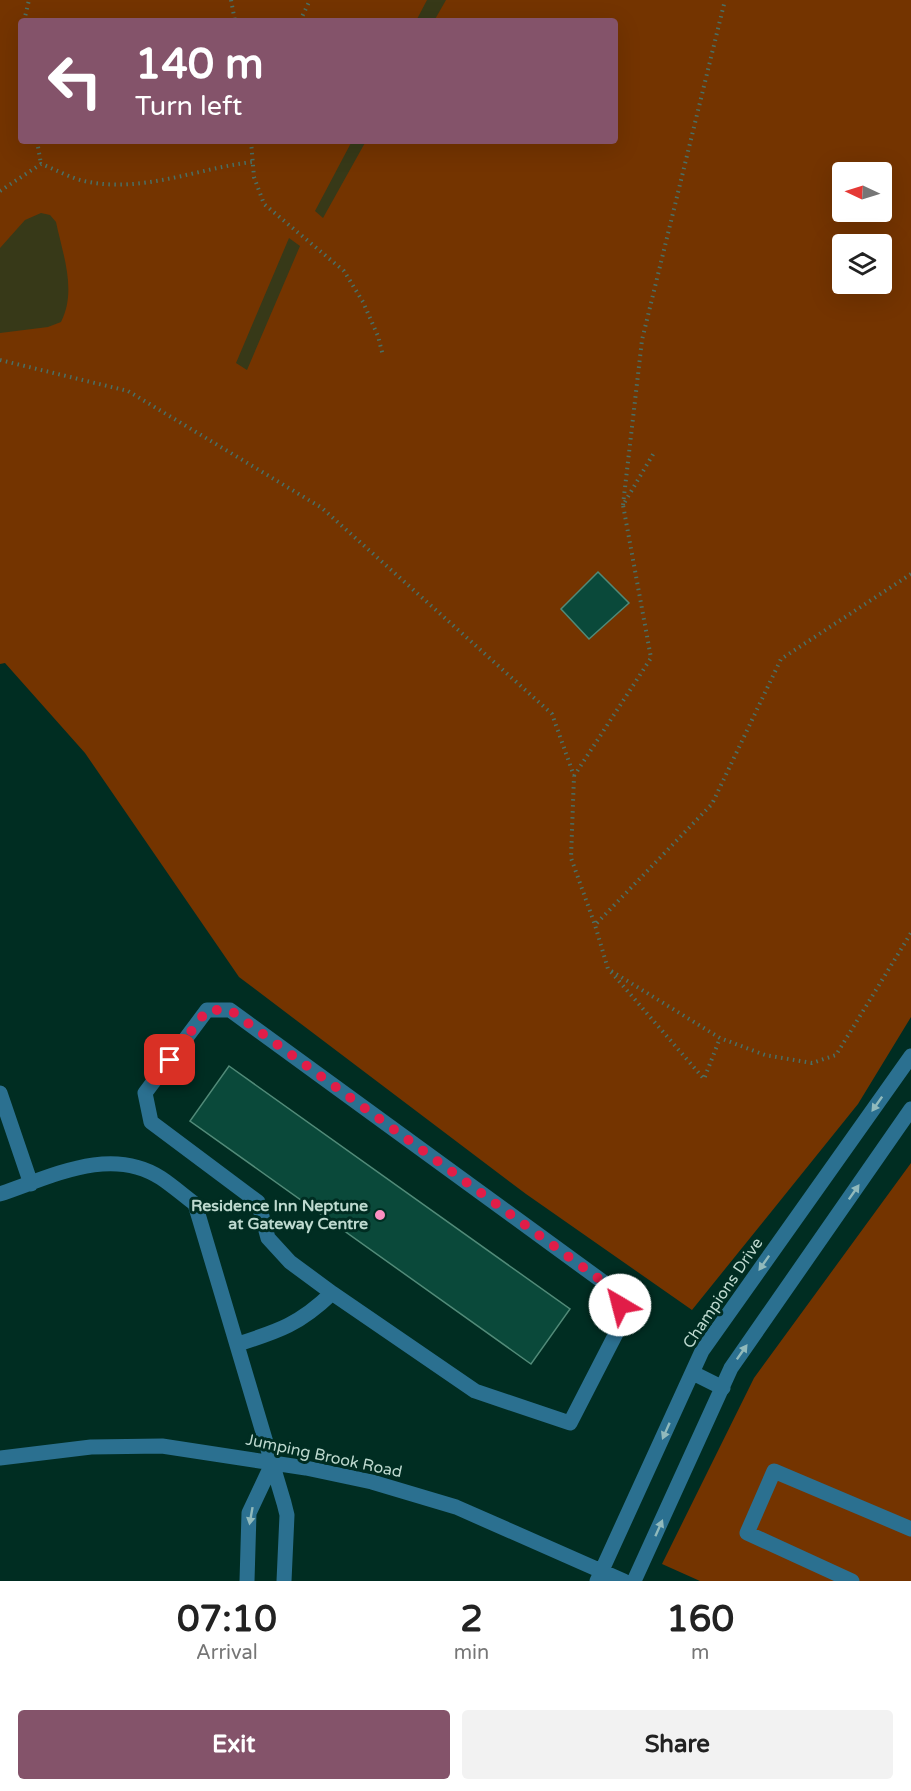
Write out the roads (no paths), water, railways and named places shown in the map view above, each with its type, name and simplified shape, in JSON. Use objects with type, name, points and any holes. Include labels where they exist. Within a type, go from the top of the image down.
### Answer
[{"type":"street","points":[[207,1010],[230,1010],[617,1292],[624,1318],[570,1423],[475,1391],[332,1293],[290,1262],[268,1238],[258,1202],[151,1122],[145,1093],[207,1010]]},
{"type":"street","name":"Champions Drive","points":[[599,1576],[702,1351],[911,1056]]},
{"type":"street","points":[[0,1093],[31,1184]]},
{"type":"street","points":[[634,1581],[731,1368],[911,1109]]},
{"type":"street","points":[[0,1194],[87,1165],[115,1161],[159,1176],[195,1204],[287,1515],[284,1581]]},
{"type":"street","points":[[238,1344],[278,1332],[309,1315],[332,1293]]},
{"type":"street","points":[[693,1373],[723,1388]]},
{"type":"street","name":"Jumping Brook Road","points":[[0,1458],[130,1444],[162,1446],[273,1462],[372,1482],[456,1507],[599,1576],[624,1581]]},
{"type":"street","points":[[247,1581],[249,1513],[273,1462]]},
{"type":"street","points":[[852,1581],[747,1533],[774,1471],[911,1529]]},
{"type":"place","name":"Residence Inn Neptune at Gateway Centre","points":[[380,1215]]}]
